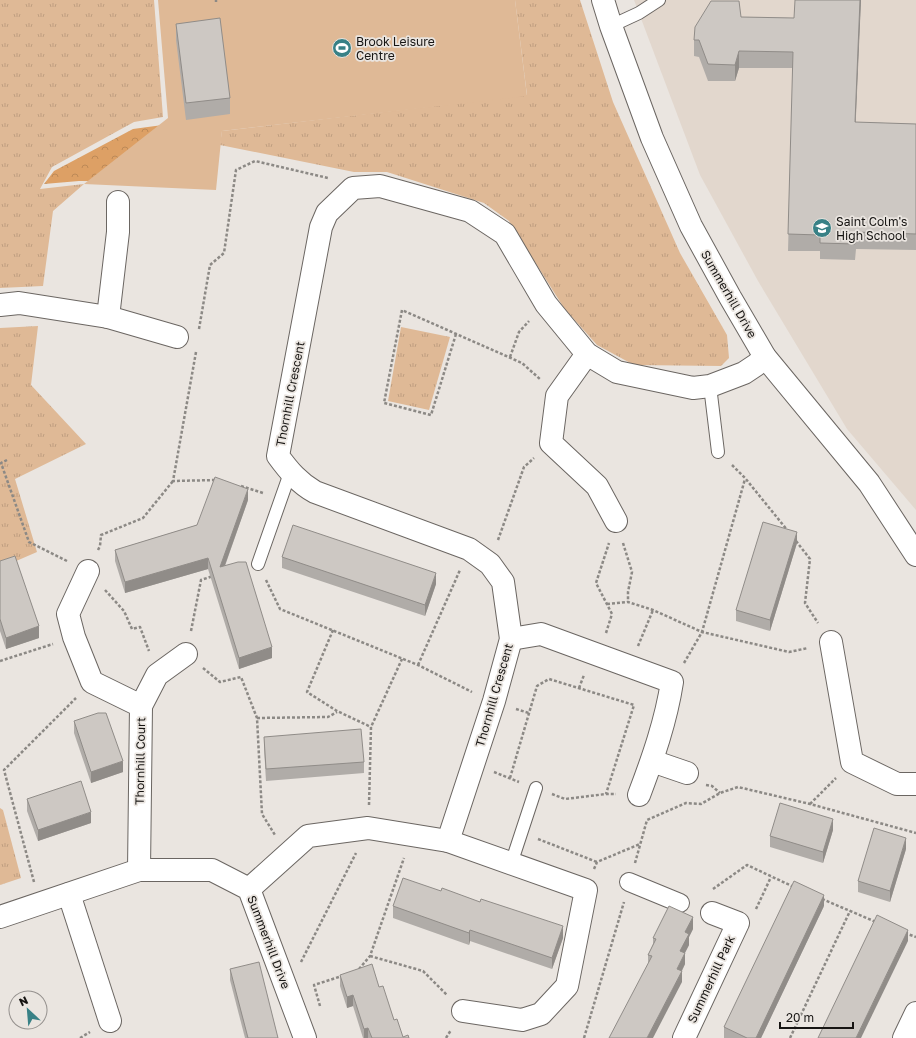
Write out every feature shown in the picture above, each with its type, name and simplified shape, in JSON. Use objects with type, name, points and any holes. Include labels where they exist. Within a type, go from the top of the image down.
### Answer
[{"type":"street","name":"Summerhill Drive","points":[[603,0],[652,138],[691,226],[730,297],[765,357],[869,483],[916,555]]},
{"type":"street","points":[[353,188],[380,186],[470,211],[505,234],[546,304],[587,354],[617,372],[693,388],[710,386],[744,374],[765,357]]},
{"type":"street","name":"Thornhill Crescent","points":[[353,188],[326,213],[321,227],[278,456],[290,473],[304,486],[315,492],[469,549],[490,564],[504,582],[511,639],[494,701],[448,841]]},
{"type":"street","points":[[108,317],[118,232],[118,202]]},
{"type":"street","points":[[0,305],[20,303],[108,317],[177,338]]},
{"type":"street","points":[[587,354],[557,396],[551,443],[597,486],[616,521]]},
{"type":"street","points":[[88,571],[68,614],[74,637],[92,682]]},
{"type":"street","points":[[511,639],[541,634],[672,682],[669,704],[652,761],[639,795]]},
{"type":"street","points":[[831,642],[852,762],[897,784],[916,784]]},
{"type":"street","points":[[141,706],[157,674],[186,654]]},
{"type":"street","name":"Thornhill Court","points":[[92,682],[141,706],[139,870]]},
{"type":"street","points":[[652,761],[687,773]]},
{"type":"street","points":[[249,889],[308,836],[368,828],[448,841],[586,890],[567,986],[542,1014],[522,1020],[463,1011]]},
{"type":"street","name":"Summerhill Drive","points":[[0,917],[139,870],[212,870],[249,889],[305,1038]]},
{"type":"street","points":[[630,882],[680,903]]},
{"type":"street","points":[[69,894],[110,1021]]},
{"type":"street","name":"Summerhill Park","points":[[684,1038],[738,923],[712,913]]},
{"type":"street","points":[[904,1038],[916,1013]]},
{"type":"lane","points":[[611,26],[639,14],[659,0]]},
{"type":"lane","points":[[710,386],[718,452]]},
{"type":"lane","points":[[258,564],[290,473]]},
{"type":"lane","points":[[511,864],[536,788]]},
{"type":"path","points":[[198,334],[210,265],[224,253],[236,170],[255,162],[328,178],[353,188]]},
{"type":"path","points":[[510,357],[519,332],[546,304]]},
{"type":"path","points":[[456,334],[431,415],[384,403],[402,310],[522,363],[557,396]]},
{"type":"path","points":[[88,571],[100,546],[101,535],[143,518],[173,481],[196,350]]},
{"type":"path","points":[[490,564],[524,467],[551,443]]},
{"type":"path","points":[[718,452],[745,478],[790,534]]},
{"type":"path","points":[[7,460],[1,463],[29,542],[88,571],[124,611],[132,629],[140,627],[157,674]]},
{"type":"path","points":[[672,682],[702,632],[745,478]]},
{"type":"path","points":[[173,481],[220,480]]},
{"type":"path","points":[[240,486],[281,498]]},
{"type":"path","points":[[616,521],[632,572],[628,592],[628,602]]},
{"type":"path","points":[[599,655],[612,614],[596,582],[616,521]]},
{"type":"path","points":[[607,604],[628,602],[653,610],[702,632],[789,652],[831,642],[805,603],[810,559],[795,540]]},
{"type":"path","points":[[418,665],[469,549]]},
{"type":"path","points":[[258,564],[280,609],[418,665],[478,695],[529,713]]},
{"type":"path","points":[[215,576],[201,580],[186,654],[220,682],[241,677],[257,718],[262,814],[287,854]]},
{"type":"path","points":[[629,666],[653,610]]},
{"type":"path","points":[[333,630],[307,692],[338,711],[371,727]]},
{"type":"path","points":[[0,661],[74,637]]},
{"type":"path","points":[[287,990],[368,828],[371,727],[402,659]]},
{"type":"path","points":[[510,778],[537,686],[549,680],[634,705],[606,794]]},
{"type":"path","points":[[40,904],[4,770],[50,726],[92,682]]},
{"type":"path","points":[[257,718],[328,717],[338,711]]},
{"type":"path","points":[[810,804],[852,762]]},
{"type":"path","points":[[584,1038],[647,820],[686,803],[701,804],[738,787],[810,804],[916,833]]},
{"type":"path","points":[[521,832],[597,862],[640,844]]},
{"type":"path","points":[[358,971],[370,956],[412,835]]},
{"type":"path","points":[[586,890],[597,862]]},
{"type":"path","points":[[711,891],[747,865],[800,889]]},
{"type":"path","points":[[738,923],[757,907],[771,877]]},
{"type":"path","points":[[822,899],[880,923]]},
{"type":"path","points":[[790,1038],[850,911]]},
{"type":"path","points":[[901,932],[916,937]]},
{"type":"path","points":[[370,956],[423,971],[463,1011]]},
{"type":"path","points":[[321,1008],[314,986],[343,976]]},
{"type":"shaded area","name":"Saint Colm's High School","points":[[634,0],[916,0],[916,510],[847,429],[758,281],[700,175]]},
{"type":"green space","points":[[0,0],[154,0],[163,117],[134,122],[52,167],[40,189],[84,184],[53,211],[43,286],[0,288]]},
{"type":"green space","name":"Brook Leisure Centre","points":[[158,0],[515,0],[527,96],[222,131],[216,190],[84,184],[168,118]]},
{"type":"green space","points":[[515,0],[580,0],[613,102],[680,253],[727,335],[729,358],[721,366],[634,365],[597,345],[564,308],[509,221],[484,203],[387,172],[354,172],[220,145],[222,131],[527,95]]},
{"type":"green space","points":[[170,124],[211,182],[79,181],[44,184],[54,171],[133,129]]},
{"type":"green space","points":[[38,326],[31,385],[86,444],[15,479],[37,552],[0,568],[0,328]]},
{"type":"green space","points":[[401,327],[450,337],[429,410],[388,401]]},
{"type":"green space","points":[[0,808],[3,810],[21,878],[0,885]]},
{"type":"building","points":[[795,0],[860,0],[855,122],[916,124],[916,234],[856,232],[855,244],[820,243],[820,235],[788,234],[793,52],[739,51],[735,65],[708,64],[699,40],[694,40],[695,27],[711,1],[739,1],[741,17],[794,18]]},
{"type":"building","points":[[220,18],[230,98],[186,103],[176,24]]},
{"type":"building","points":[[215,477],[248,489],[220,567],[238,562],[246,562],[272,647],[239,658],[208,558],[125,582],[115,550],[197,525]]},
{"type":"building","points":[[763,522],[797,532],[770,620],[736,610]]},
{"type":"building","points":[[293,525],[436,573],[425,605],[282,557]]},
{"type":"building","points":[[15,556],[39,626],[6,638],[0,619],[0,561]]},
{"type":"building","points":[[98,713],[106,713],[123,761],[91,772],[74,721]]},
{"type":"building","points":[[361,729],[364,762],[266,769],[264,737]]},
{"type":"building","points":[[81,781],[91,812],[38,830],[27,799]]},
{"type":"building","points":[[780,803],[833,819],[823,852],[770,836]]},
{"type":"building","points":[[874,828],[906,838],[890,891],[858,881]]},
{"type":"building","points":[[403,878],[441,891],[442,888],[480,902],[481,899],[563,926],[552,958],[470,930],[469,933],[393,906]]},
{"type":"building","points":[[794,881],[824,895],[756,1038],[747,1038],[724,1027]]},
{"type":"building","points":[[669,906],[693,917],[685,932],[689,934],[680,951],[685,953],[677,969],[682,971],[647,1038],[609,1038],[652,956],[648,955],[656,939],[653,938]]},
{"type":"building","points":[[877,915],[908,930],[856,1038],[818,1038]]},
{"type":"building","points":[[259,962],[278,1038],[248,1038],[230,969]]},
{"type":"building","points":[[372,964],[379,987],[383,986],[394,1020],[397,1019],[403,1037],[408,1035],[409,1038],[372,1038],[368,1028],[364,1029],[353,995],[347,997],[340,975]]},
{"type":"place","name":"Brook Leisure Centre","points":[[342,48]]},
{"type":"place","name":"Saint Colm's High School","points":[[822,228]]}]
